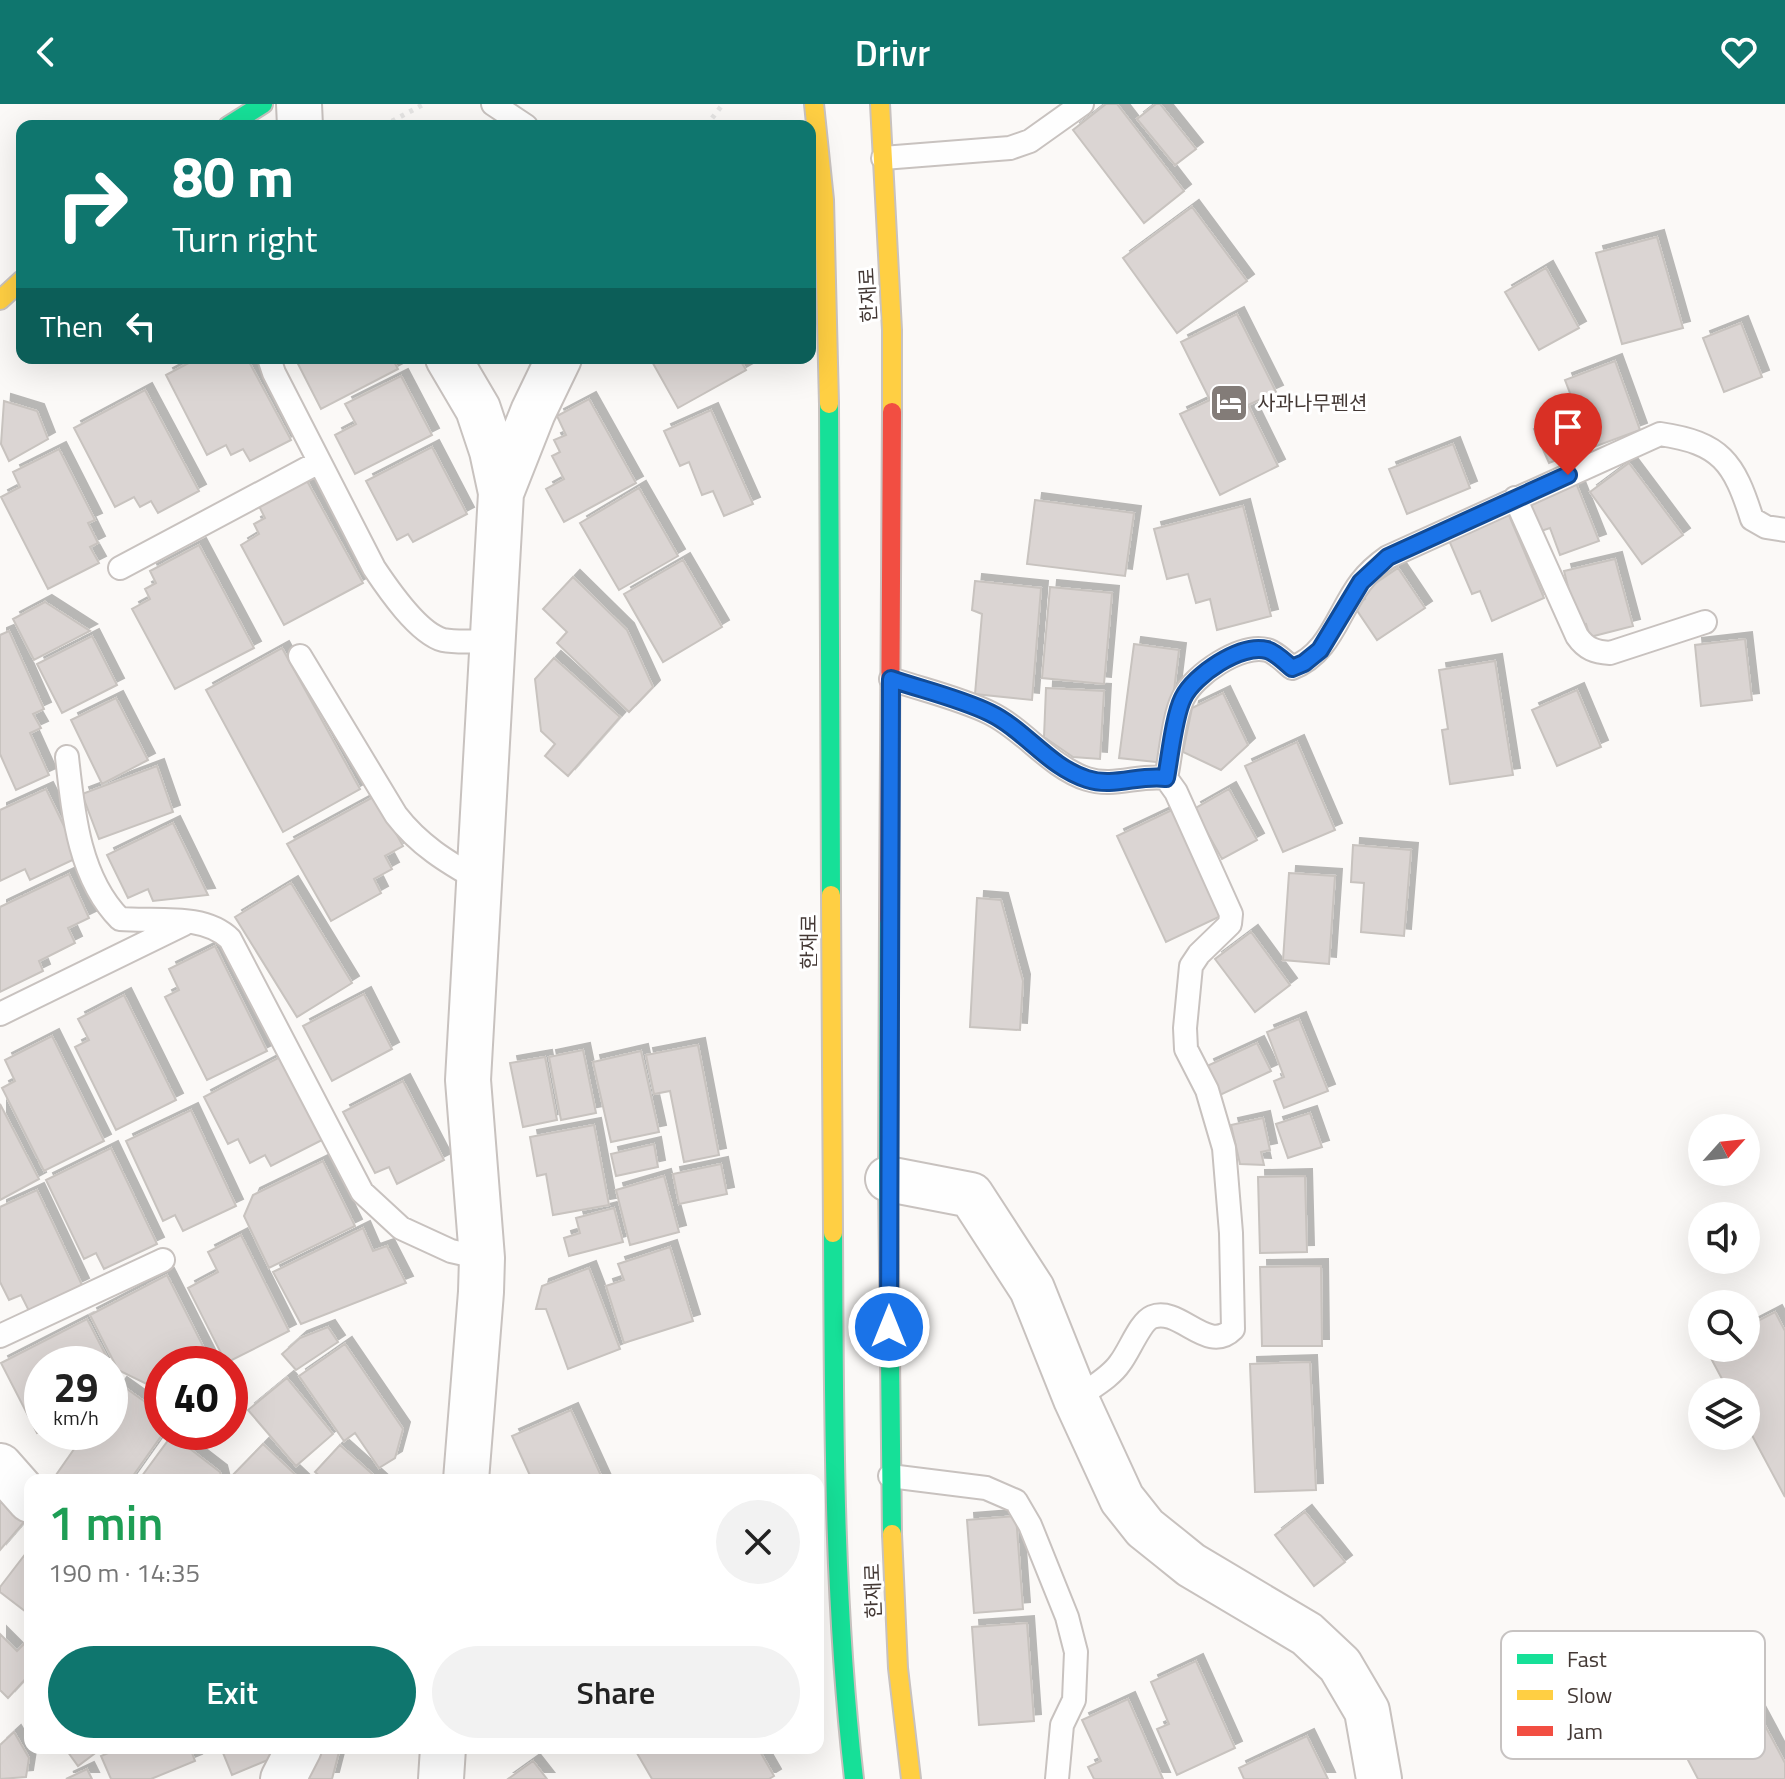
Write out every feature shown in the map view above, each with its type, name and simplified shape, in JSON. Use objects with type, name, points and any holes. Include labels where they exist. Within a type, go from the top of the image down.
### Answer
[{"type":"street","points":[[238,120],[263,104]]},
{"type":"street","name":"한재로","points":[[880,104],[892,330],[888,1179],[890,1476],[898,1668],[911,1779]]},
{"type":"street","name":"한재로","points":[[816,123],[824,200],[829,347],[834,1503],[844,1692],[854,1779]]},
{"type":"street","points":[[0,300],[16,285]]},
{"type":"street","points":[[452,364],[478,409],[492,451],[501,493],[468,1080],[482,1258],[466,1474]]},
{"type":"street","points":[[501,493],[556,364]]},
{"type":"street","points":[[888,1179],[971,1195],[1032,1289],[1076,1399],[1122,1499],[1145,1528],[1191,1565],[1307,1634],[1340,1665],[1367,1711],[1379,1779]]},
{"type":"street","points":[[0,1466],[24,1493]]},
{"type":"street","points":[[283,1779],[296,1754]]},
{"type":"street","points":[[441,1779],[443,1754]]},
{"type":"lane","points":[[493,104],[517,120]]},
{"type":"lane","points":[[883,158],[1010,148],[1030,141],[1082,104]]},
{"type":"lane","points":[[272,364],[374,568],[408,612],[432,635],[444,640],[493,641]]},
{"type":"lane","points":[[1166,778],[1183,698],[1217,665],[1235,653],[1254,649],[1269,650],[1292,668],[1304,663],[1320,650],[1361,582],[1388,557],[1660,434],[1699,442],[1718,452],[1741,485],[1752,519],[1766,527],[1785,530]]},
{"type":"lane","points":[[120,568],[319,462]]},
{"type":"lane","points":[[1515,498],[1584,646],[1595,652],[1610,653],[1705,622]]},
{"type":"lane","points":[[300,656],[409,832],[423,845],[479,880]]},
{"type":"lane","points":[[891,679],[991,713],[1065,768],[1087,779],[1113,784],[1155,776],[1166,778],[1176,792],[1231,914],[1230,924],[1191,966],[1185,1028],[1186,1049],[1207,1090],[1224,1148],[1231,1233],[1233,1329],[1226,1335],[1213,1338],[1168,1317],[1154,1316],[1143,1323],[1117,1368],[1076,1399]]},
{"type":"lane","points":[[67,757],[86,863],[108,907],[120,919],[206,924],[219,929],[230,939],[362,1192],[401,1228],[451,1251],[482,1258]]},
{"type":"lane","points":[[0,1014],[188,922]]},
{"type":"lane","points":[[0,1336],[163,1260]]},
{"type":"lane","points":[[890,1476],[986,1488],[1016,1501],[1030,1525],[1067,1617],[1076,1652],[1074,1700],[1062,1725],[1057,1779]]},
{"type":"path","points":[[394,120],[424,104]]},
{"type":"path","points":[[711,120],[723,104]]},
{"type":"building","points":[[1106,104],[1117,104],[1184,191],[1144,223],[1073,130]]},
{"type":"building","points":[[1160,104],[1196,149],[1175,165],[1137,119]]},
{"type":"building","points":[[1192,207],[1247,281],[1177,333],[1123,258]]},
{"type":"building","points":[[1657,237],[1683,328],[1622,344],[1596,253]]},
{"type":"building","points":[[1546,268],[1579,328],[1539,350],[1505,292]]},
{"type":"building","name":"사과나무펜션","points":[[1237,314],[1276,392],[1248,405],[1278,466],[1220,495],[1180,414],[1210,400],[1181,342]]},
{"type":"building","points":[[1741,323],[1762,377],[1724,392],[1703,338]]},
{"type":"building","points":[[1615,361],[1640,430],[1591,448],[1565,380]]},
{"type":"building","points":[[187,364],[250,364],[291,440],[250,461],[243,449],[231,455],[226,445],[207,455],[166,375]]},
{"type":"building","points":[[298,364],[395,364],[398,369],[321,409]]},
{"type":"building","points":[[653,364],[742,364],[746,370],[678,408]]},
{"type":"building","points":[[401,376],[432,435],[355,474],[335,435],[356,424],[345,404]]},
{"type":"building","points":[[145,390],[199,491],[158,513],[151,501],[140,507],[134,497],[115,507],[74,428]]},
{"type":"building","points":[[589,399],[636,483],[564,522],[546,489],[564,479],[552,456],[560,452],[554,440],[566,435],[557,416]]},
{"type":"building","points":[[4,401],[37,411],[48,439],[9,461],[1,444]]},
{"type":"building","points":[[711,410],[753,504],[724,516],[713,491],[702,495],[689,462],[680,466],[664,431]]},
{"type":"building","points":[[1567,415],[1582,450],[1549,463],[1534,429]]},
{"type":"building","points":[[1453,444],[1470,488],[1407,514],[1389,469]]},
{"type":"building","points":[[432,447],[467,514],[413,542],[408,534],[397,540],[366,481]]},
{"type":"building","points":[[59,449],[95,520],[88,523],[98,543],[90,547],[99,563],[48,589],[1,497],[20,487],[13,472]]},
{"type":"building","points":[[1629,463],[1683,535],[1642,564],[1590,492]]},
{"type":"building","points":[[307,481],[363,583],[284,625],[241,545],[259,534],[254,524],[265,518],[259,506]]},
{"type":"building","points":[[1576,483],[1599,541],[1560,555],[1550,528],[1538,532],[1526,502]]},
{"type":"building","points":[[639,488],[678,556],[619,590],[580,523]]},
{"type":"building","points":[[1035,500],[1134,513],[1125,576],[1027,564]]},
{"type":"building","points":[[1243,506],[1271,616],[1217,630],[1210,599],[1196,603],[1188,574],[1167,579],[1154,529]]},
{"type":"building","points":[[1508,513],[1544,598],[1492,621],[1480,591],[1472,594],[1448,538]]},
{"type":"building","points":[[199,545],[254,648],[175,689],[132,609],[150,599],[145,589],[156,583],[150,571]]},
{"type":"building","points":[[1615,559],[1633,626],[1590,637],[1586,624],[1578,626],[1564,571]]},
{"type":"building","points":[[683,560],[722,627],[663,662],[624,594]]},
{"type":"building","points":[[1398,568],[1425,608],[1377,640],[1354,606],[1365,599],[1361,593]]},
{"type":"building","points":[[573,577],[627,630],[653,687],[629,712],[557,643],[567,632],[543,609]]},
{"type":"building","points":[[975,581],[1041,588],[1032,700],[975,694],[982,614],[972,610]]},
{"type":"building","points":[[1050,587],[1112,593],[1104,684],[1042,678]]},
{"type":"building","points":[[45,602],[90,631],[34,660],[13,619]]},
{"type":"building","points":[[9,631],[44,709],[33,714],[41,728],[30,733],[49,775],[16,790],[0,754],[0,635]]},
{"type":"building","points":[[92,636],[117,685],[62,713],[37,664]]},
{"type":"building","points":[[1745,639],[1752,700],[1701,706],[1695,645]]},
{"type":"building","points":[[1134,644],[1179,650],[1165,763],[1119,758]]},
{"type":"building","points":[[282,648],[360,789],[283,832],[206,690]]},
{"type":"building","points":[[554,658],[620,717],[568,776],[545,756],[555,744],[541,731],[535,679]]},
{"type":"building","points":[[1495,661],[1513,775],[1450,784],[1442,730],[1448,729],[1439,670]]},
{"type":"building","points":[[1046,688],[1104,691],[1100,759],[1073,757],[1044,737]]},
{"type":"building","points":[[1577,690],[1601,747],[1557,766],[1532,710]]},
{"type":"building","points":[[1223,693],[1248,745],[1221,770],[1183,752],[1192,708]]},
{"type":"building","points":[[116,698],[148,760],[102,784],[71,720]]},
{"type":"building","points":[[1297,742],[1335,830],[1283,852],[1245,766]]},
{"type":"building","points":[[157,766],[173,812],[99,839],[82,794]]},
{"type":"building","points":[[46,789],[79,857],[30,880],[25,869],[0,881],[0,810]]},
{"type":"building","points":[[1229,789],[1257,840],[1222,859],[1194,809]]},
{"type":"building","points":[[375,796],[403,846],[385,856],[392,869],[374,879],[381,893],[331,921],[287,844]]},
{"type":"building","points":[[1174,809],[1223,915],[1166,942],[1117,836]]},
{"type":"building","points":[[173,823],[208,895],[153,901],[148,889],[128,898],[107,855]]},
{"type":"building","points":[[1353,845],[1411,850],[1404,936],[1361,932],[1364,883],[1351,882]]},
{"type":"building","points":[[1289,873],[1335,876],[1329,964],[1283,960]]},
{"type":"building","points":[[69,874],[89,918],[68,928],[75,943],[39,961],[43,971],[0,992],[0,907]]},
{"type":"building","points":[[291,883],[352,983],[297,1017],[235,917]]},
{"type":"building","points":[[977,898],[1001,900],[1023,981],[1020,1030],[970,1027]]},
{"type":"building","points":[[1251,932],[1290,985],[1255,1012],[1215,959]]},
{"type":"building","points":[[215,946],[267,1051],[207,1080],[165,997],[179,990],[169,969]]},
{"type":"building","points":[[364,994],[392,1049],[332,1081],[303,1026]]},
{"type":"building","points":[[124,995],[176,1100],[116,1130],[75,1047],[89,1040],[78,1019]]},
{"type":"building","points":[[1299,1019],[1328,1091],[1284,1108],[1274,1081],[1284,1077],[1267,1032]]},
{"type":"building","points":[[52,1036],[104,1141],[44,1171],[2,1088],[15,1081],[5,1060]]},
{"type":"building","points":[[1257,1043],[1271,1071],[1220,1095],[1207,1066]]},
{"type":"building","points":[[698,1045],[719,1155],[684,1162],[670,1091],[654,1094],[646,1055]]},
{"type":"building","points":[[583,1050],[596,1113],[561,1120],[549,1057]]},
{"type":"building","points":[[641,1051],[659,1132],[611,1142],[593,1062]]},
{"type":"building","points":[[280,1057],[322,1140],[271,1166],[265,1155],[250,1163],[238,1139],[228,1144],[204,1097]]},
{"type":"building","points":[[545,1057],[557,1120],[523,1127],[510,1063]]},
{"type":"building","points":[[403,1081],[444,1160],[397,1184],[389,1167],[375,1173],[343,1112]]},
{"type":"building","points":[[0,1104],[39,1179],[0,1200]]},
{"type":"building","points":[[191,1110],[236,1206],[183,1231],[175,1215],[163,1221],[126,1141]]},
{"type":"building","points":[[1310,1113],[1322,1147],[1288,1158],[1276,1124]]},
{"type":"building","points":[[1263,1118],[1270,1150],[1261,1152],[1264,1165],[1240,1164],[1231,1125]]},
{"type":"building","points":[[594,1125],[609,1205],[553,1215],[546,1174],[537,1176],[530,1137]]},
{"type":"building","points":[[654,1144],[658,1167],[616,1176],[611,1154]]},
{"type":"building","points":[[111,1148],[157,1244],[104,1269],[96,1253],[84,1259],[46,1180]]},
{"type":"building","points":[[323,1161],[355,1226],[269,1268],[244,1216],[253,1195]]},
{"type":"building","points":[[721,1164],[727,1194],[679,1204],[673,1174]]},
{"type":"building","points":[[664,1176],[679,1232],[630,1245],[616,1190]]},
{"type":"building","points":[[1305,1176],[1307,1252],[1260,1253],[1258,1177]]},
{"type":"building","points":[[37,1190],[82,1285],[29,1311],[21,1295],[9,1300],[0,1282],[0,1207]]},
{"type":"building","points":[[614,1208],[623,1242],[569,1256],[564,1238],[580,1233],[576,1218]]},
{"type":"building","points":[[363,1228],[373,1251],[387,1246],[406,1283],[301,1324],[273,1272]]},
{"type":"building","points":[[241,1235],[289,1331],[248,1352],[248,1346],[217,1346],[188,1288],[218,1272],[208,1252]]},
{"type":"building","points":[[670,1247],[693,1321],[624,1343],[606,1286],[624,1280],[618,1264]]},
{"type":"building","points":[[1321,1266],[1322,1346],[1262,1346],[1260,1267]]},
{"type":"building","points":[[589,1268],[620,1349],[568,1369],[546,1309],[536,1309],[542,1286]]},
{"type":"building","points":[[167,1275],[203,1346],[144,1346],[144,1383],[128,1375],[128,1346],[106,1346],[90,1315]]},
{"type":"building","points":[[1775,1312],[1785,1331],[1785,1497],[1760,1450],[1760,1378],[1722,1378],[1713,1362],[1760,1362],[1760,1320]]},
{"type":"building","points":[[87,1319],[101,1346],[34,1346]]},
{"type":"building","points":[[328,1327],[338,1342],[296,1370],[282,1354],[300,1338]]},
{"type":"building","points":[[345,1344],[403,1429],[395,1458],[379,1468],[355,1433],[344,1441],[299,1376]]},
{"type":"building","points":[[24,1351],[24,1408],[1,1363]]},
{"type":"building","points":[[1310,1362],[1316,1490],[1255,1492],[1250,1364]]},
{"type":"building","points":[[287,1378],[333,1434],[296,1466],[248,1410]]},
{"type":"building","points":[[128,1390],[144,1401],[144,1450],[151,1450],[134,1474],[57,1474],[73,1450],[128,1450]]},
{"type":"building","points":[[571,1410],[600,1474],[529,1474],[512,1436]]},
{"type":"building","points":[[263,1444],[295,1474],[234,1474]]},
{"type":"building","points":[[340,1445],[372,1474],[317,1474],[315,1472]]},
{"type":"building","points":[[161,1450],[191,1450],[220,1474],[143,1474]]},
{"type":"building","points":[[0,1501],[24,1522],[0,1550]]},
{"type":"building","points":[[1305,1512],[1345,1562],[1314,1586],[1275,1535]]},
{"type":"building","points":[[1016,1516],[1023,1609],[974,1613],[967,1520]]},
{"type":"building","points":[[24,1556],[24,1610],[0,1592],[0,1587]]},
{"type":"building","points":[[1027,1623],[1034,1721],[979,1725],[972,1627]]},
{"type":"building","points":[[0,1634],[17,1651],[24,1644],[24,1681],[8,1698],[0,1690]]},
{"type":"building","points":[[1196,1661],[1235,1748],[1177,1775],[1157,1729],[1169,1724],[1151,1682]]},
{"type":"building","points":[[1128,1699],[1163,1779],[1094,1779],[1088,1767],[1101,1761],[1082,1720]]},
{"type":"building","points":[[1765,1726],[1785,1763],[1785,1779],[1698,1779],[1687,1759],[1765,1759]]},
{"type":"building","points":[[14,1732],[29,1758],[26,1777],[0,1779],[0,1745]]},
{"type":"building","points":[[1307,1736],[1328,1779],[1244,1779],[1239,1768]]},
{"type":"building","points":[[69,1754],[94,1754],[78,1766]]},
{"type":"building","points":[[192,1754],[195,1761],[151,1779],[111,1779],[101,1756]]},
{"type":"building","points":[[223,1754],[274,1754],[275,1757],[232,1775]]},
{"type":"building","points":[[317,1754],[338,1754],[332,1779],[298,1779]]},
{"type":"building","points":[[637,1754],[761,1754],[774,1776],[769,1779],[652,1779]]},
{"type":"building","points":[[533,1761],[547,1779],[508,1779]]},
{"type":"building","points":[[87,1769],[92,1779],[66,1779]]},
{"type":"traffic: fast","points":[[238,120],[263,104]]},
{"type":"traffic: fast","points":[[829,404],[831,895]]},
{"type":"traffic: fast","points":[[889,919],[892,1534]]},
{"type":"traffic: fast","points":[[833,1233],[838,1575],[854,1779]]},
{"type":"traffic: slow","points":[[814,104],[816,120]]},
{"type":"traffic: slow","points":[[880,104],[892,330],[892,412]]},
{"type":"traffic: slow","points":[[816,123],[824,200],[829,404]]},
{"type":"traffic: slow","points":[[0,300],[16,285]]},
{"type":"traffic: slow","points":[[831,895],[833,1233]]},
{"type":"traffic: slow","points":[[892,1534],[898,1668],[911,1779]]},
{"type":"traffic: jam","points":[[889,919],[892,412]]},
{"type":"place","name":"사과나무펜션","points":[[1229,403]]},
{"type":"route","points":[[889,1327],[891,679],[991,713],[1065,768],[1087,779],[1113,784],[1155,776],[1166,778],[1183,698],[1217,665],[1235,653],[1254,649],[1269,650],[1292,668],[1304,663],[1320,650],[1361,582],[1388,557],[1568,475]]}]
